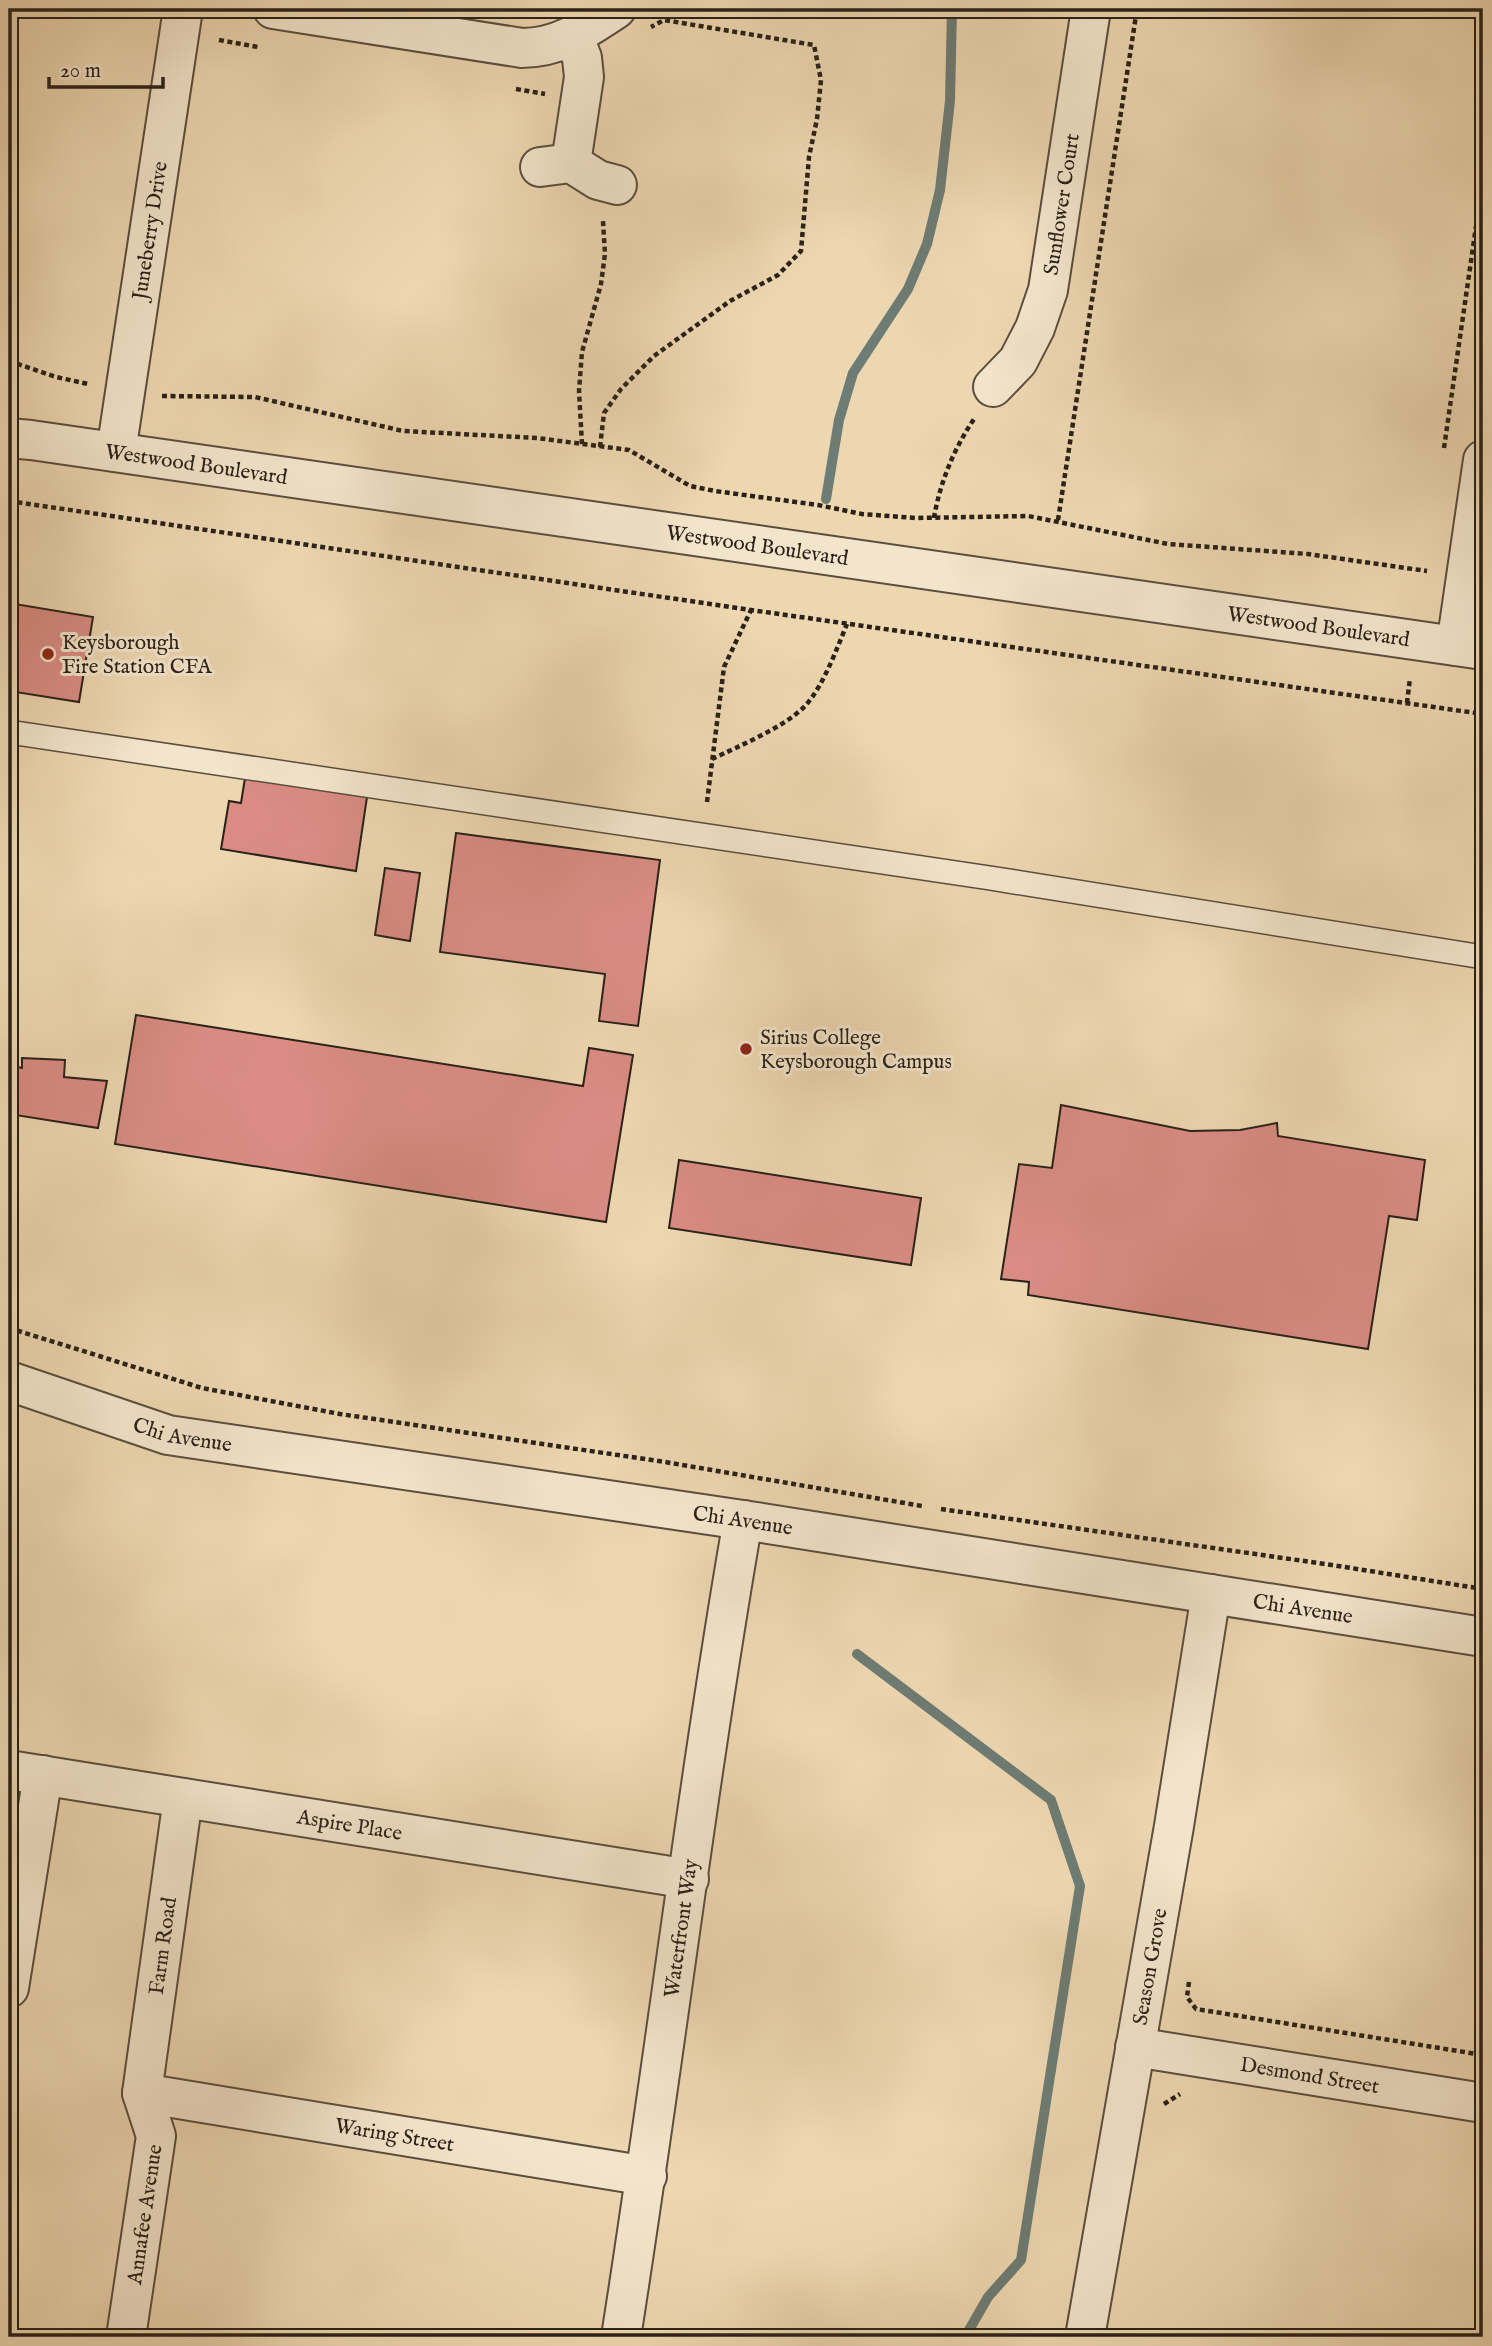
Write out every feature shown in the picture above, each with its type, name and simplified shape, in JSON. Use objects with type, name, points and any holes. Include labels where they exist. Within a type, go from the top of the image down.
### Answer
[{"type":"street","name":"Juneberry Drive","points":[[116,452],[183,9]]},
{"type":"street","points":[[273,9],[522,48],[541,48],[561,42],[616,9]]},
{"type":"street","name":"Sunflower Court","points":[[993,387],[1018,361],[1035,328],[1048,290],[1091,9]]},
{"type":"street","points":[[573,35],[582,58],[581,174]]},
{"type":"street","name":"Westwood Boulevard","points":[[16,436],[1470,648]]},
{"type":"street","points":[[1470,648],[1466,578],[1483,460]]},
{"type":"street","name":"Chi Avenue","points":[[9,1381],[168,1435],[743,1520],[1483,1637]]},
{"type":"street","name":"Waterfront Way","points":[[621,2337],[743,1520]]},
{"type":"street","name":"Season Grove","points":[[1085,2337],[1174,1826],[1211,1594]]},
{"type":"street","points":[[9,1988],[26,1772]]},
{"type":"street","name":"Aspire Place","points":[[26,1772],[689,1879]]},
{"type":"street","name":"Farm Road","points":[[142,2093],[183,1798]]},
{"type":"street","name":"Desmond Street","points":[[1135,2047],[1483,2103]]},
{"type":"street","name":"Waring Street","points":[[142,2093],[647,2176]]},
{"type":"street","name":"Annafee Avenue","points":[[126,2337],[156,2136],[142,2093]]},
{"type":"lane","points":[[9,732],[990,878],[1483,957]]},
{"type":"path","points":[[1058,520],[1137,9]]},
{"type":"path","points":[[600,447],[604,413],[621,389],[654,356],[730,301],[778,275],[801,251],[809,158],[821,80],[814,45],[716,28]]},
{"type":"path","points":[[581,174],[605,254],[601,284],[582,352],[579,391],[582,444]]},
{"type":"path","points":[[1444,449],[1483,178]]},
{"type":"path","points":[[9,361],[56,377],[126,391],[163,396],[255,397],[403,431],[537,438],[629,450],[690,486],[862,514],[915,519],[1028,516],[1168,544],[1308,554],[1466,578]]},
{"type":"path","points":[[934,518],[944,478],[957,445],[993,387]]},
{"type":"path","points":[[9,501],[1483,714]]},
{"type":"path","points":[[1426,571],[1428,558]]},
{"type":"path","points":[[707,802],[724,667],[751,610]]},
{"type":"path","points":[[712,759],[771,731],[805,706],[829,668],[847,624]]},
{"type":"path","points":[[1406,703],[1416,640]]},
{"type":"path","points":[[9,1328],[202,1388],[340,1414],[665,1462],[932,1507],[1483,1589]]},
{"type":"path","points":[[1191,1970],[1187,1997],[1196,2009],[1483,2055]]},
{"type":"path","points":[[1159,2107],[1183,2093]]},
{"type":"building","name":"Keysborough Fire Station CFA","points":[[9,603],[93,617],[79,702],[9,691]]},
{"type":"building","points":[[245,778],[367,797],[356,871],[221,849],[229,801],[241,803]]},
{"type":"building","points":[[456,833],[660,860],[638,1026],[599,1021],[605,974],[440,952]]},
{"type":"building","points":[[385,868],[420,873],[410,941],[375,935]]},
{"type":"building","points":[[136,1015],[583,1086],[589,1048],[633,1055],[606,1222],[115,1144]]},
{"type":"building","points":[[22,1058],[65,1060],[64,1077],[107,1081],[98,1128],[9,1114],[9,1065],[22,1068]]},
{"type":"building","points":[[1061,1105],[1190,1131],[1240,1130],[1277,1123],[1278,1136],[1425,1160],[1417,1220],[1389,1216],[1368,1349],[1028,1295],[1029,1282],[1001,1279],[1019,1164],[1052,1168]]},
{"type":"building","points":[[679,1160],[921,1198],[911,1265],[669,1228]]},
{"type":"waterway","points":[[826,499],[839,420],[853,373],[908,289],[927,244],[940,190],[950,101],[952,9]]},
{"type":"waterway","points":[[857,1654],[1051,1800],[1080,1886],[1021,2260],[988,2297],[965,2337]]},
{"type":"place","name":"Keysborough Fire Station CFA","points":[[48,654]]},
{"type":"place","name":"Sirius College Keysborough Campus","points":[[746,1049]]}]
